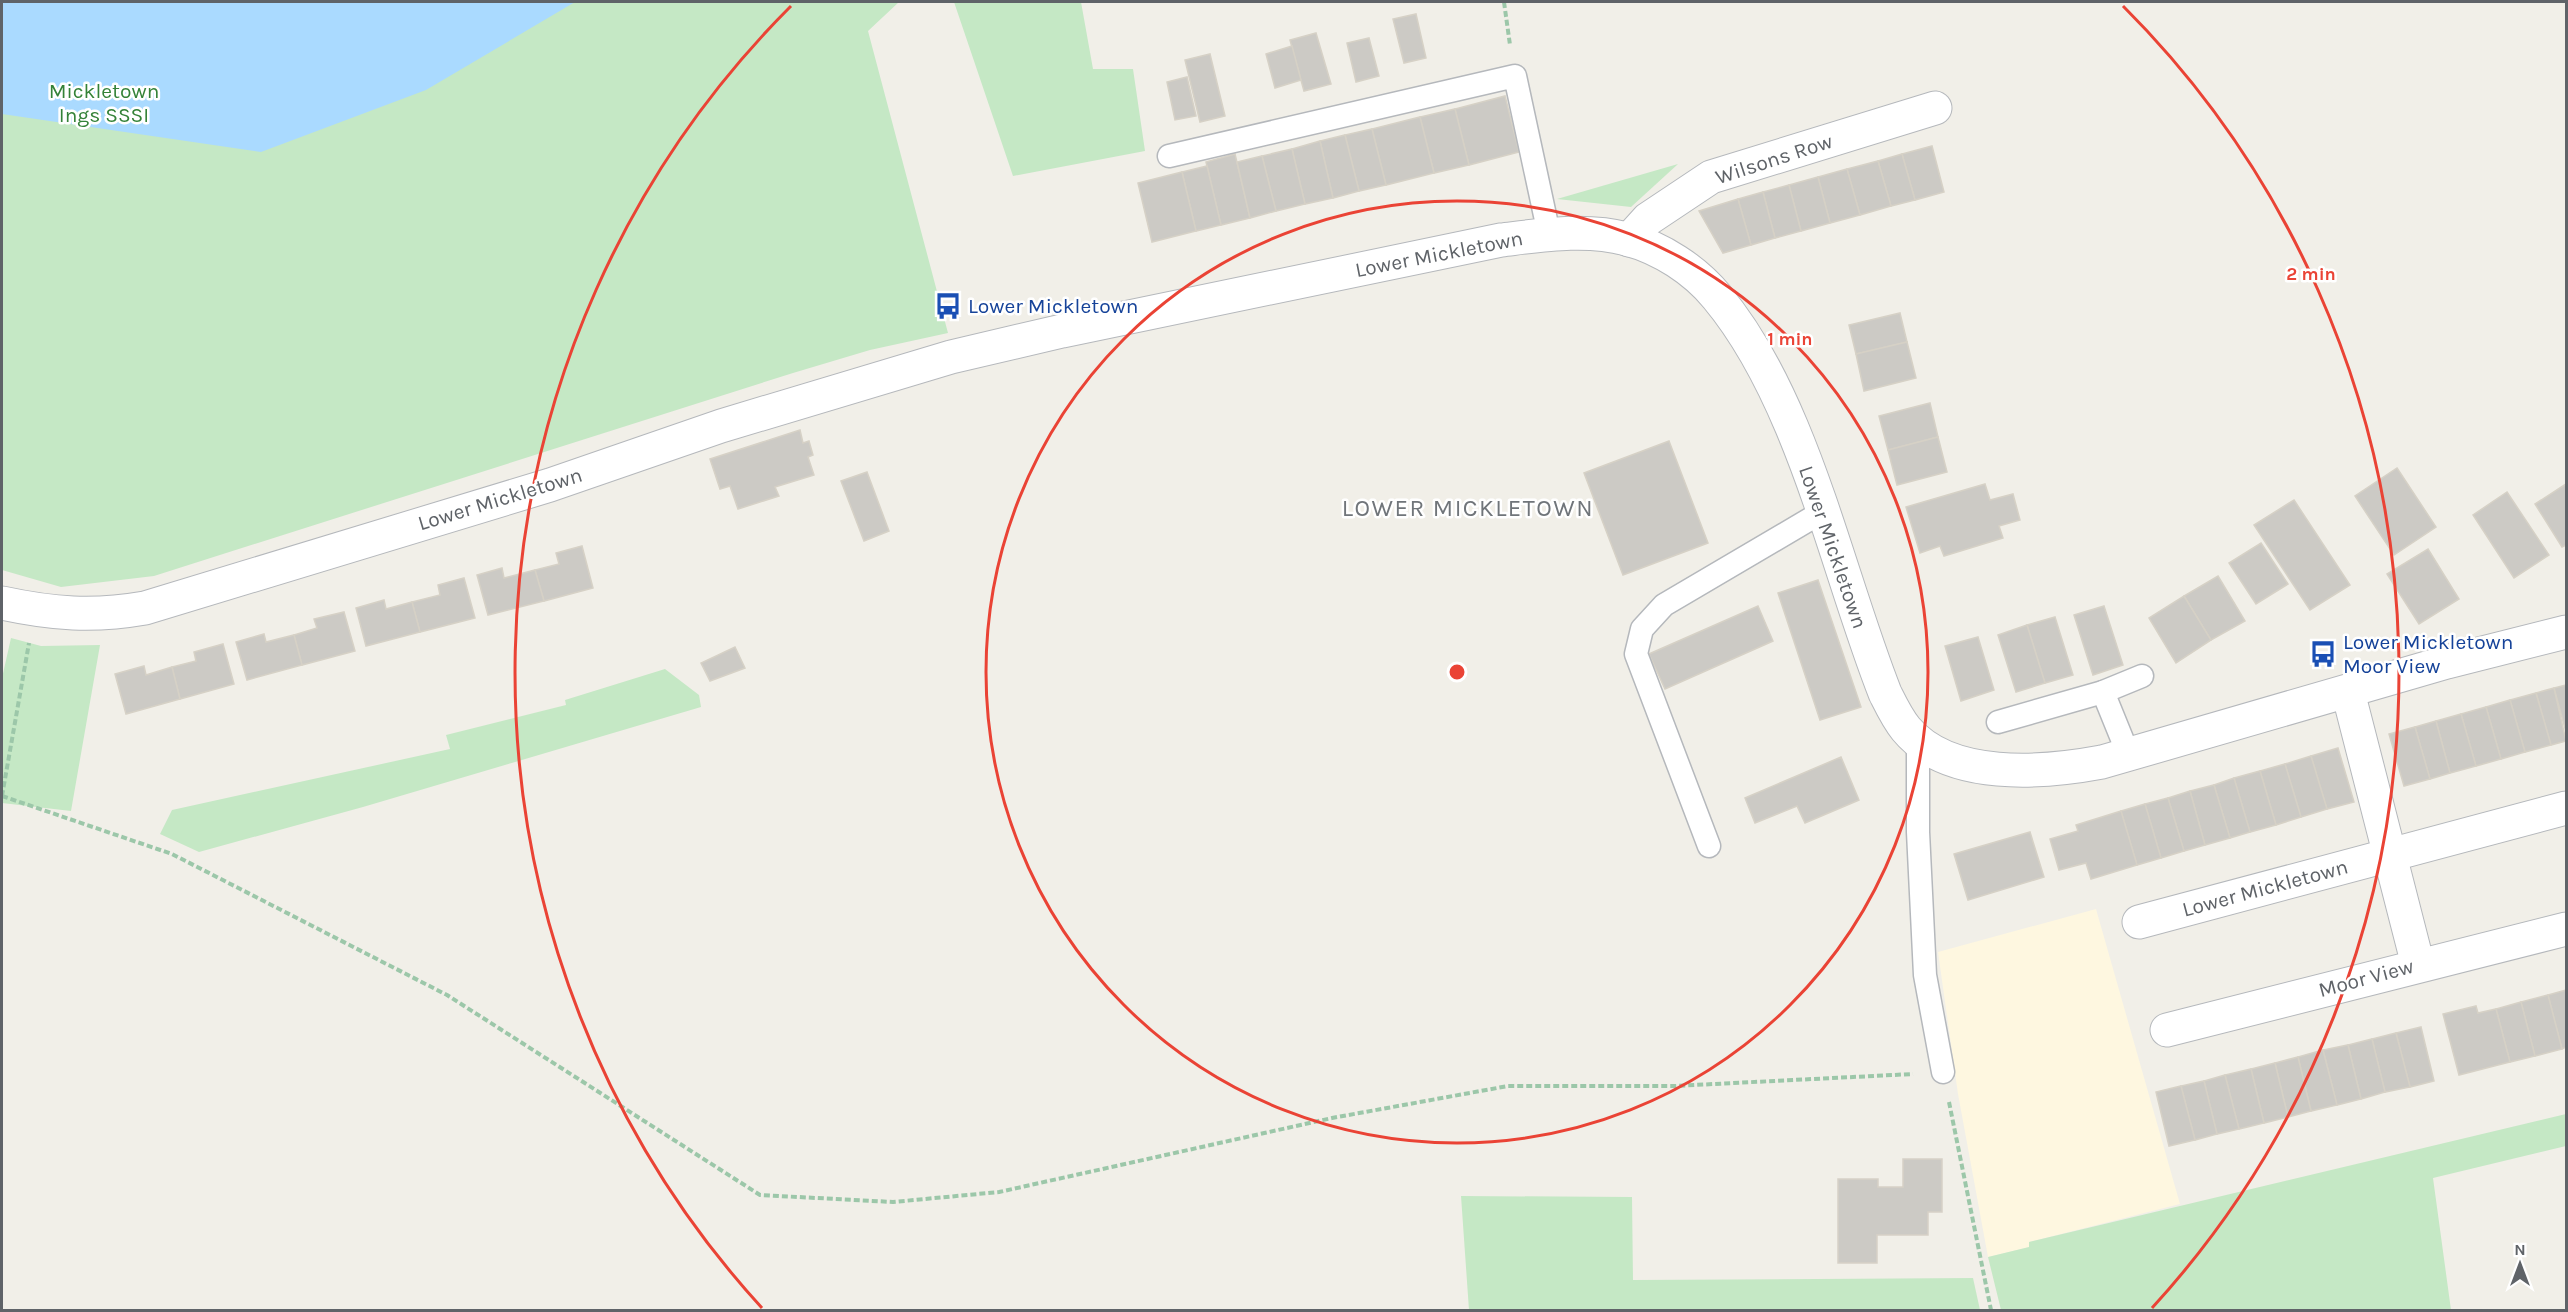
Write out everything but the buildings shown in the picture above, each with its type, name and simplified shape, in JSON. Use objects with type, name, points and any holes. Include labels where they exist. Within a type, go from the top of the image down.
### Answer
[{"type":"street","name":"Wilsons Row","points":[[1629,240],[1648,219],[1711,177],[1935,108]]},
{"type":"street","name":"Lower Mickletown","points":[[2,603],[73,615],[109,614],[145,608],[538,488],[722,426],[951,357],[1062,331],[1501,240],[1549,234],[1602,234],[1629,240],[1660,252],[1691,272],[1717,297],[1751,346],[1797,442],[1885,693],[1897,716],[1918,740],[1954,759],[1981,768],[2012,771],[2071,768],[2129,756],[2447,662],[2566,632]]},
{"type":"street","points":[[2348,692],[2418,965]]},
{"type":"street","name":"Lower Mickletown","points":[[2139,922],[2566,808]]},
{"type":"street","name":"Moor View","points":[[2167,1030],[2566,929]]},
{"type":"lane","points":[[1169,156],[1515,76],[1549,234]]},
{"type":"lane","points":[[1709,846],[1636,654],[1642,629],[1664,605],[1822,512]]},
{"type":"lane","points":[[1998,722],[2103,692],[2142,676]]},
{"type":"lane","points":[[2103,692],[2129,756]]},
{"type":"lane","points":[[1918,740],[1918,832],[1925,975],[1943,1072]]},
{"type":"path","points":[[1504,2],[1515,76]]},
{"type":"path","points":[[34,610],[2,796],[172,854],[447,996],[760,1195],[893,1202],[999,1192],[1332,1118],[1508,1086],[1674,1086],[1943,1072],[1991,1311]]},
{"type":"shaded area","points":[[2096,909],[2180,1204],[2029,1242],[2030,1247],[1988,1257],[1958,1094],[1938,952]]},
{"type":"green space","name":"Mickletown Ings SSSI","points":[[2,2],[899,2],[868,31],[948,333],[870,350],[793,373],[154,576],[61,587],[2,570]]},
{"type":"green space","points":[[954,2],[1081,2],[1093,69],[1133,69],[1145,151],[1013,176]]},
{"type":"green space","points":[[1678,164],[1631,207],[1557,199]]},
{"type":"green space","points":[[11,638],[41,646],[100,645],[71,811],[2,803],[2,678]]},
{"type":"green space","points":[[665,669],[699,695],[701,707],[363,807],[199,852],[160,834],[172,810],[450,749],[446,735],[566,705],[565,700]]},
{"type":"green space","points":[[2566,1114],[2566,1146],[2433,1178],[2451,1310],[2001,1310],[1988,1257],[2029,1247],[2029,1242]]},
{"type":"green space","points":[[1461,1196],[1632,1197],[1633,1280],[1973,1278],[1980,1310],[1469,1310]]},
{"type":"water","points":[[2,2],[575,2],[426,90],[261,152],[2,114]]},
{"type":"place","name":"Lower Mickletown","points":[[948,306]]},
{"type":"place","name":"Lower Mickletown Moor View","points":[[2323,654]]},
{"type":"district","name":"LOWER MICKLETOWN","points":[[1468,508]]}]
